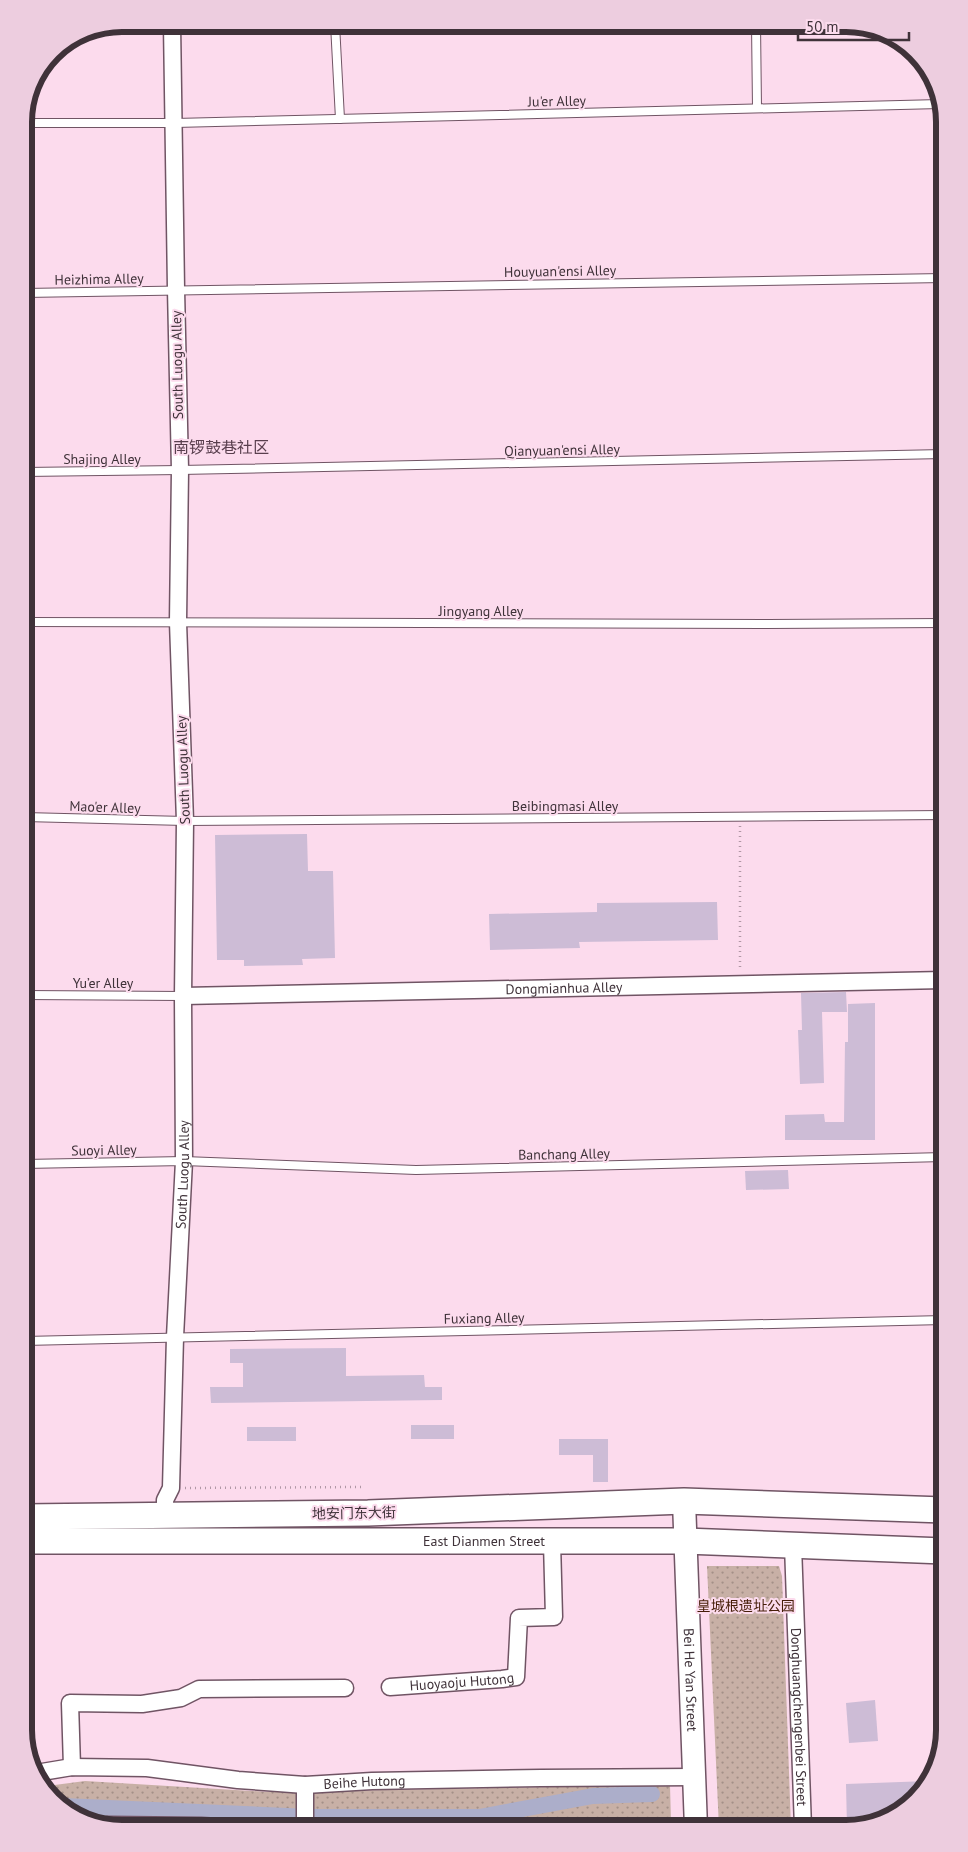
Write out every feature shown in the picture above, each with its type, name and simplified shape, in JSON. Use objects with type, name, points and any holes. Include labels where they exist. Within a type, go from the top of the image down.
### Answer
[{"type":"main road","name":"地安门东大街","points":[[32,1517],[165,1514],[368,1514],[684,1501]]},
{"type":"main road","points":[[684,1501],[936,1510]]},
{"type":"main road","name":"Bei He Yan Street","points":[[684,1501],[696,1820]]},
{"type":"main road","name":"East Dianmen Street","points":[[32,1541],[552,1542],[685,1540],[793,1546],[936,1550]]},
{"type":"street","name":"South Luogu Alley","points":[[165,1514],[165,1500],[171,1488],[175,1337],[184,1161],[185,821],[178,622],[180,470],[172,32]]},
{"type":"street","name":"Dongmianhua Alley","points":[[183,996],[936,980]]},
{"type":"street","name":"Huoyaoju Hutong","points":[[390,1687],[516,1677],[519,1618],[554,1617],[552,1542]]},
{"type":"street","name":"Donghuangchengenbei Street","points":[[793,1546],[803,1820]]},
{"type":"street","points":[[72,1767],[70,1703],[142,1704],[181,1698],[199,1689],[344,1688]]},
{"type":"street","name":"Beihe Hutong","points":[[44,1772],[72,1767],[147,1768],[238,1780],[305,1785],[372,1781],[694,1777]]},
{"type":"street","points":[[305,1785],[305,1819]]},
{"type":"lane","points":[[335,32],[340,119]]},
{"type":"lane","points":[[756,33],[757,108]]},
{"type":"lane","name":"Ju'er Alley","points":[[33,123],[174,123],[934,104]]},
{"type":"lane","name":"Houyuan'ensi Alley","points":[[176,290],[936,278]]},
{"type":"lane","name":"Heizhima Alley","points":[[33,293],[176,290]]},
{"type":"lane","name":"Qianyuan'ensi Alley","points":[[180,470],[936,454]]},
{"type":"lane","name":"Shajing Alley","points":[[33,472],[180,470]]},
{"type":"lane","name":"Jingyang Alley","points":[[33,622],[936,623]]},
{"type":"lane","name":"Beibingmasi Alley","points":[[185,821],[936,815]]},
{"type":"lane","name":"Mao'er Alley","points":[[33,817],[185,821]]},
{"type":"lane","name":"Yu’er Alley","points":[[32,995],[183,996]]},
{"type":"lane","name":"Banchang Alley","points":[[184,1161],[416,1170],[936,1158]]},
{"type":"lane","name":"Suoyi Alley","points":[[32,1164],[184,1161]]},
{"type":"lane","name":"Fuxiang Alley","points":[[32,1341],[936,1320]]},
{"type":"path","points":[[740,817],[740,984]]},
{"type":"path","points":[[171,1488],[361,1487]]},
{"type":"green space","name":"皇城根遗址公园","points":[[707,1566],[779,1566],[782,1576],[791,1820],[719,1820]]},
{"type":"green space","points":[[85,1781],[269,1792],[670,1785],[671,1820],[117,1819],[105,1818],[83,1810],[68,1801],[52,1785]]},
{"type":"building","points":[[307,834],[308,871],[333,871],[335,958],[302,959],[303,965],[244,966],[244,960],[217,960],[215,835]]},
{"type":"building","points":[[717,902],[718,940],[579,942],[580,948],[490,950],[489,914],[597,912],[597,903]]},
{"type":"building","points":[[846,992],[847,1012],[822,1012],[824,1083],[800,1084],[798,1030],[802,1030],[801,993]]},
{"type":"building","points":[[875,1003],[875,1140],[785,1140],[785,1115],[824,1114],[825,1122],[844,1122],[845,1042],[848,1042],[848,1004]]},
{"type":"building","points":[[788,1170],[789,1189],[746,1190],[745,1171]]},
{"type":"building","points":[[346,1348],[346,1376],[424,1375],[425,1387],[442,1387],[442,1400],[211,1403],[210,1387],[243,1387],[243,1363],[230,1363],[230,1349]]},
{"type":"building","points":[[411,1425],[454,1425],[454,1439],[411,1439]]},
{"type":"building","points":[[247,1427],[296,1427],[296,1441],[247,1441]]},
{"type":"building","points":[[559,1439],[608,1439],[608,1482],[593,1482],[593,1455],[559,1455]]},
{"type":"building","points":[[875,1700],[878,1741],[849,1743],[846,1703]]},
{"type":"building","points":[[919,1781],[900,1801],[880,1813],[863,1818],[847,1820],[846,1784]]},
{"type":"waterway","points":[[77,1807],[309,1817],[479,1817],[593,1796],[652,1794]]},
{"type":"district","name":"南锣鼓巷社区","points":[[221,447]]}]
